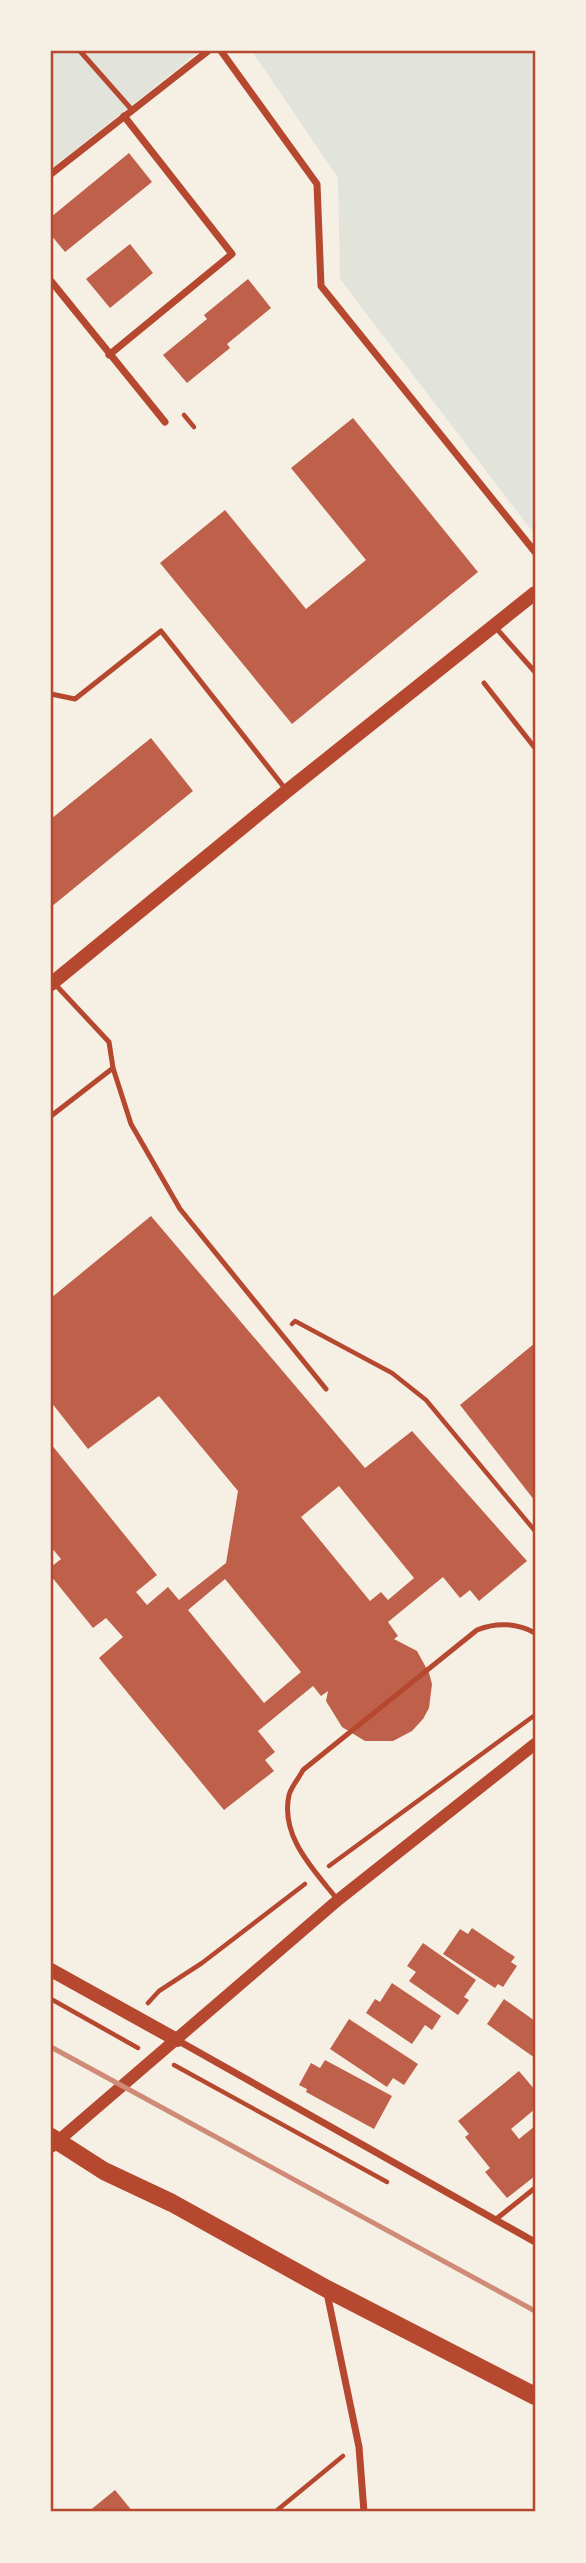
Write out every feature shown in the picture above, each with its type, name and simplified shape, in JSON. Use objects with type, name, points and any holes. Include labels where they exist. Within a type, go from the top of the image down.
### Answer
[{"type":"main road","points":[[52,982],[535,593]]},
{"type":"main road","points":[[51,1970],[177,2040]]},
{"type":"main road","points":[[53,2142],[104,2171],[172,2203],[327,2289],[535,2396]]},
{"type":"main road","points":[[489,2374],[535,2404]]},
{"type":"street","points":[[51,174],[208,51]]},
{"type":"street","points":[[221,51],[317,184],[321,286],[535,552]]},
{"type":"street","points":[[109,355],[232,254],[124,116]]},
{"type":"street","points":[[51,281],[165,422]]},
{"type":"street","points":[[53,2142],[177,2040],[338,1900],[535,1744]]},
{"type":"street","points":[[177,2040],[217,2060],[535,2242]]},
{"type":"street","points":[[327,2289],[359,2446],[364,2512]]},
{"type":"lane","points":[[80,51],[132,110]]},
{"type":"lane","points":[[494,626],[535,671]]},
{"type":"lane","points":[[51,694],[75,699],[161,631],[287,791]]},
{"type":"lane","points":[[484,683],[535,748]]},
{"type":"lane","points":[[52,982],[109,1042],[113,1068],[131,1124],[180,1209],[326,1389]]},
{"type":"lane","points":[[51,1116],[113,1068]]},
{"type":"lane","points":[[338,1900],[313,1869],[294,1840],[288,1825],[289,1794],[303,1770],[477,1630],[490,1625],[517,1625],[535,1633]]},
{"type":"lane","points":[[495,2220],[535,2188]]},
{"type":"path","points":[[184,415],[194,428]]},
{"type":"path","points":[[280,1333],[295,1321],[400,1380],[426,1400],[535,1531]]},
{"type":"path","points":[[329,1866],[535,1715]]},
{"type":"path","points":[[159,1991],[202,1963],[308,1882]]},
{"type":"path","points":[[51,1999],[118,2038]]},
{"type":"path","points":[[190,2073],[392,2184]]},
{"type":"path","points":[[275,2512],[346,2453]]},
{"type":"shaded area","points":[[51,51],[200,51],[51,169]]},
{"type":"shaded area","points":[[252,51],[535,51],[535,535],[340,279],[338,178]]},
{"type":"building","points":[[129,153],[152,182],[65,252],[51,235],[51,217]]},
{"type":"building","points":[[130,244],[153,273],[110,308],[86,279]]},
{"type":"building","points":[[248,279],[271,308],[227,344],[230,348],[187,383],[163,355],[207,319],[204,315]]},
{"type":"building","points":[[353,418],[478,572],[292,724],[160,563],[225,510],[306,609],[366,560],[291,468]]},
{"type":"building","points":[[151,738],[193,791],[51,907],[51,819]]},
{"type":"building","points":[[151,1216],[365,1468],[412,1431],[527,1561],[479,1601],[470,1590],[460,1598],[443,1577],[388,1622],[398,1636],[394,1639],[417,1651],[432,1684],[429,1708],[412,1731],[393,1741],[365,1741],[342,1727],[326,1701],[328,1691],[321,1696],[313,1686],[258,1731],[275,1752],[265,1760],[274,1771],[224,1810],[99,1658],[123,1637],[106,1618],[93,1628],[51,1576],[51,1567],[61,1559],[51,1547],[51,1444],[157,1575],[136,1592],[147,1605],[168,1587],[179,1600],[226,1563],[238,1491],[159,1396],[88,1449],[51,1402],[51,1298]],"holes":[[[339,1486],[414,1578],[388,1600],[381,1592],[370,1601],[301,1517]],[[225,1579],[301,1672],[264,1703],[188,1610]]]},
{"type":"building","points":[[535,1343],[535,1501],[460,1405]]},
{"type":"building","points":[[472,1928],[515,1957],[511,1962],[517,1966],[503,1987],[498,1984],[495,1988],[443,1954],[460,1929],[468,1934]]},
{"type":"building","points":[[423,1943],[476,1980],[464,1997],[469,2000],[458,2015],[409,1981],[416,1972],[407,1966]]},
{"type":"building","points":[[392,1983],[441,2016],[432,2030],[425,2025],[412,2044],[366,2013],[375,1999],[380,2002]]},
{"type":"building","points":[[504,1999],[535,2021],[535,2058],[487,2024]]},
{"type":"building","points":[[349,2019],[418,2064],[404,2085],[393,2078],[387,2087],[330,2049]]},
{"type":"building","points":[[325,2060],[392,2096],[374,2129],[306,2092],[307,2089],[299,2085],[311,2063],[320,2068]]},
{"type":"building","points":[[519,2071],[535,2090],[535,2109],[511,2129],[519,2139],[535,2126],[535,2176],[507,2198],[485,2172],[490,2168],[465,2137],[469,2134],[458,2121]]},
{"type":"building","points":[[115,2490],[133,2512],[88,2512]]},
{"type":"railway","points":[[51,2047],[535,2311]]}]
